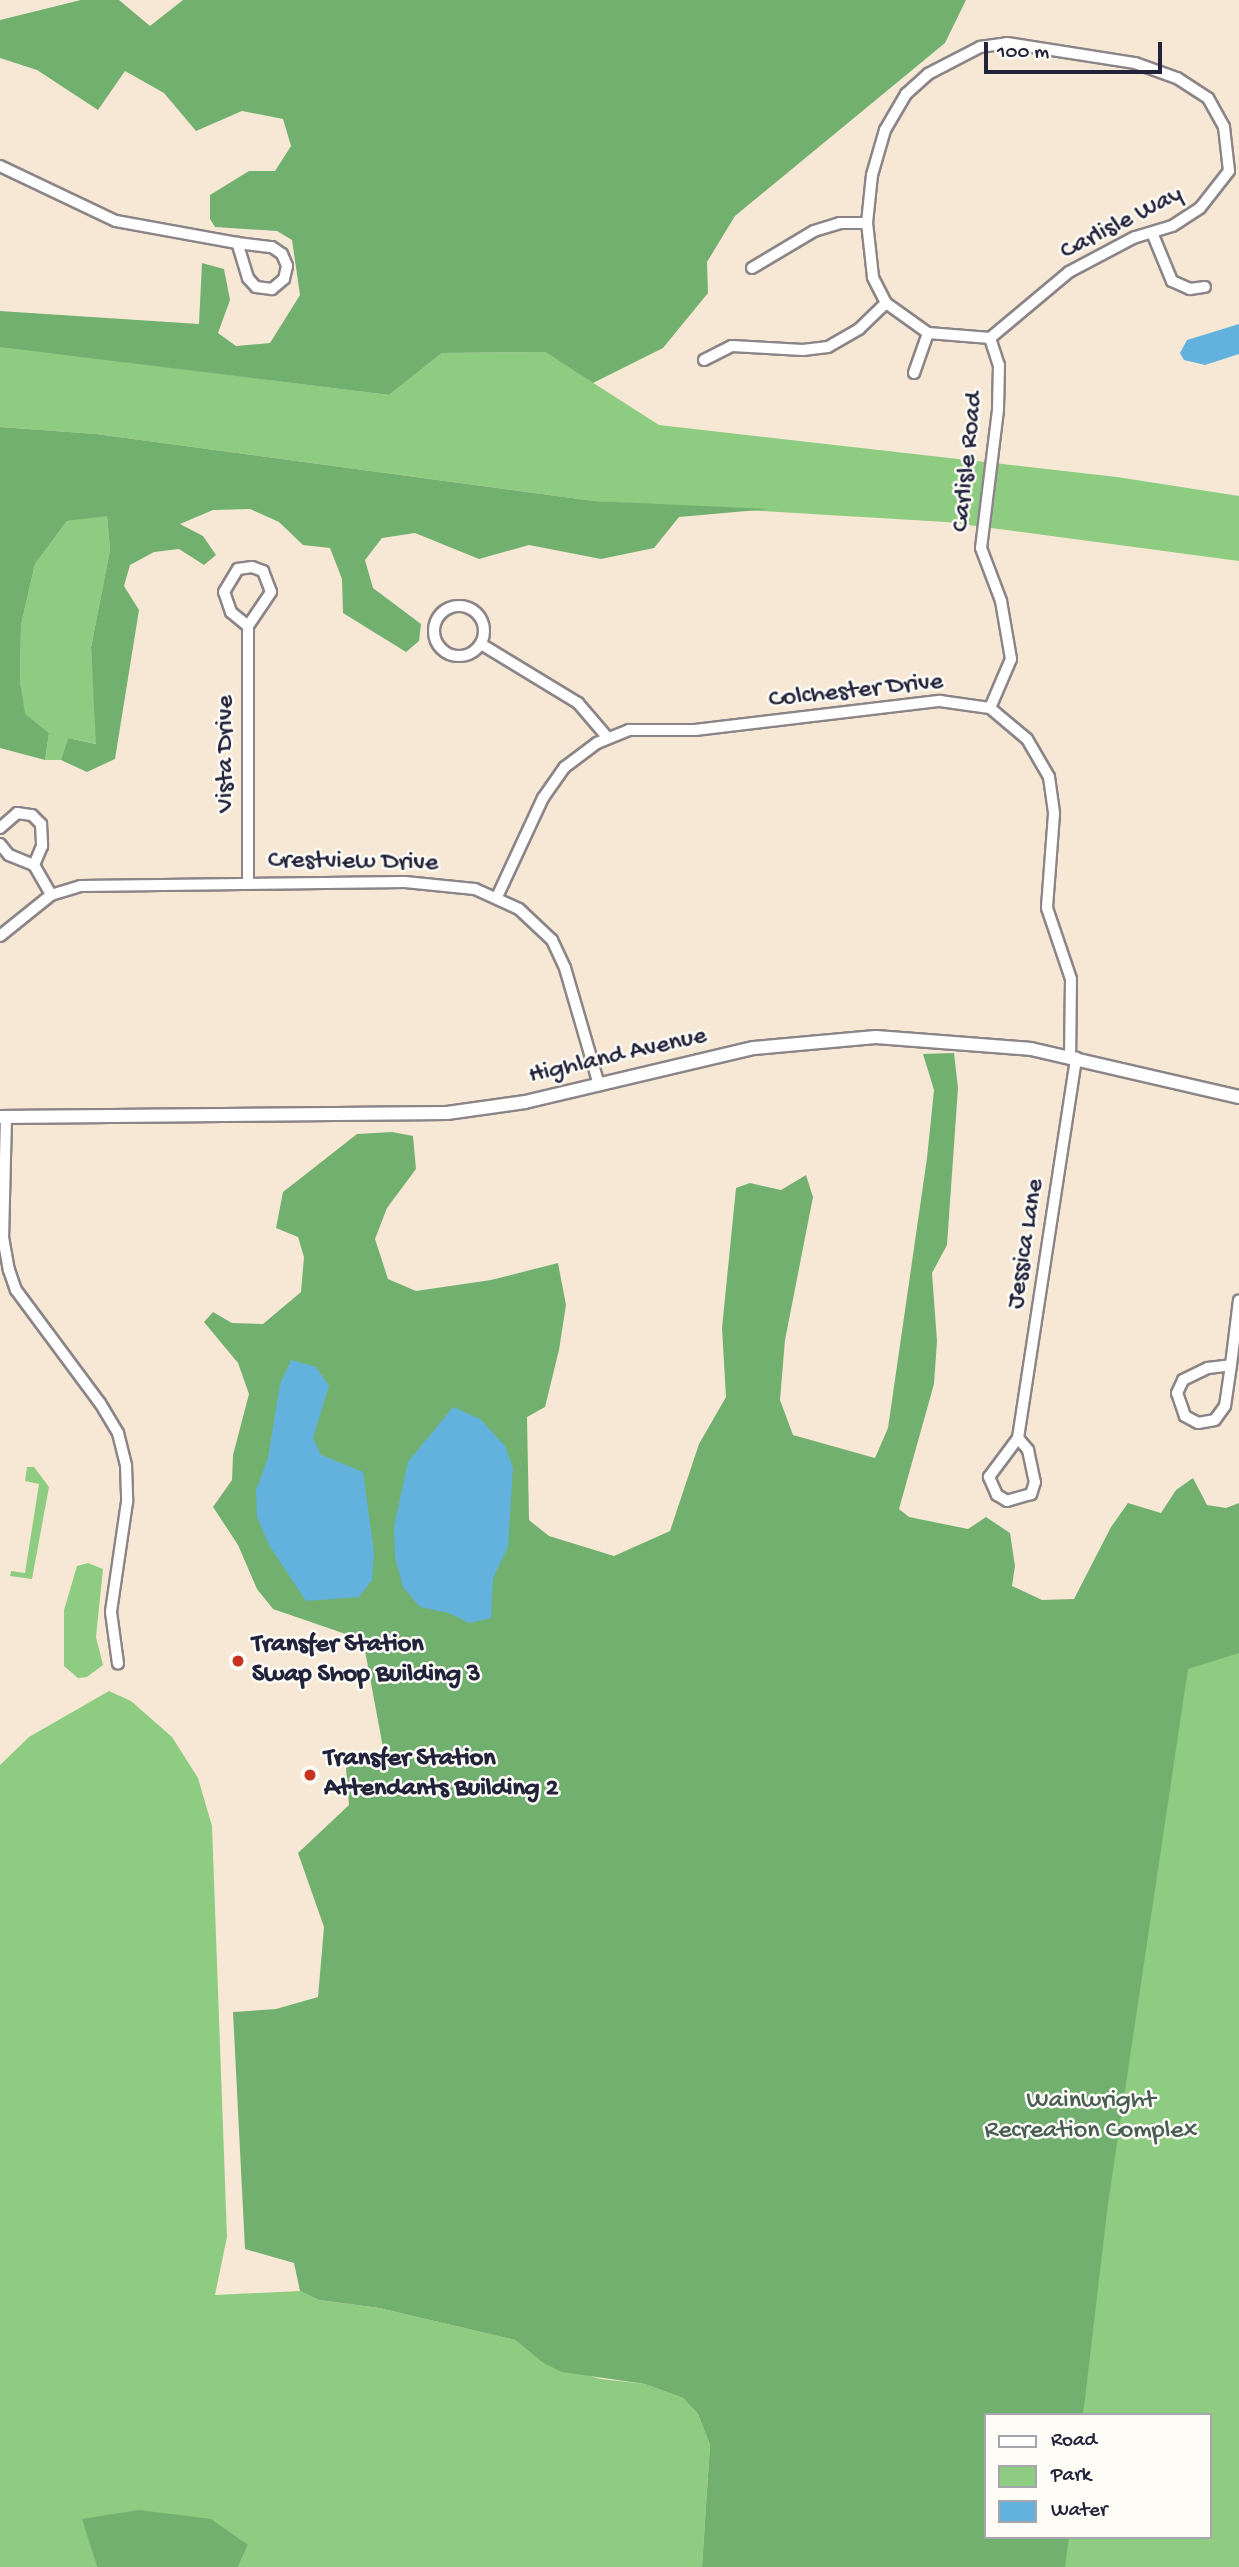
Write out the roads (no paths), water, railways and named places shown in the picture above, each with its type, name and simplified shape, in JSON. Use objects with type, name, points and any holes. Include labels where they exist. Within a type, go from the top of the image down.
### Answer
[{"type":"street","name":"Carlisle Way","points":[[886,303],[869,259],[867,223],[872,175],[885,130],[906,94],[928,74],[979,47],[1007,43],[1135,63],[1177,78],[1208,98],[1224,127],[1229,172],[1200,208],[1153,235],[1135,237],[1069,272],[990,338]]},
{"type":"street","points":[[0,166],[116,221],[272,247],[282,254],[287,266],[284,279],[272,289],[256,288],[248,278],[237,243]]},
{"type":"street","points":[[752,268],[814,231],[840,223],[867,223]]},
{"type":"street","points":[[1153,235],[1172,281],[1189,289],[1205,286]]},
{"type":"street","points":[[704,360],[732,346],[803,350],[828,347],[859,329],[886,303],[928,333],[990,338]]},
{"type":"street","points":[[914,373],[928,333]]},
{"type":"street","name":"Carlisle Road","points":[[990,338],[999,365],[998,410],[981,548],[1001,601],[1011,659],[990,708]]},
{"type":"street","points":[[252,567],[263,571],[271,592],[248,626],[231,611],[224,592],[238,569],[252,567]]},
{"type":"street","points":[[456,606],[471,609],[484,628],[481,644],[467,655],[450,655],[437,643],[436,618],[456,606]]},
{"type":"street","name":"Vista Drive","points":[[248,626],[248,883]]},
{"type":"street","points":[[481,644],[578,703],[608,738]]},
{"type":"street","name":"Colchester Drive","points":[[498,897],[553,783],[565,767],[608,738],[629,730],[695,730],[940,701],[990,708]]},
{"type":"street","name":"Jessica Lane","points":[[990,708],[1027,739],[1049,777],[1054,814],[1047,908],[1069,970],[1073,1056],[1018,1438],[989,1477],[997,1495],[1007,1501],[1031,1494],[1035,1482],[1028,1450],[1018,1438]]},
{"type":"street","points":[[0,828],[17,813],[32,815],[41,824],[42,846],[34,865]]},
{"type":"street","points":[[0,844],[9,855],[34,865],[51,895]]},
{"type":"street","name":"Crestview Drive","points":[[0,936],[51,895],[81,886],[445,883],[498,897],[539,925],[557,949],[599,1086]]},
{"type":"street","name":"Highland Avenue","points":[[3,1117],[447,1113],[599,1086],[754,1048],[849,1038],[955,1040],[1073,1056],[1239,1097]]},
{"type":"street","points":[[3,1117],[3,1237],[16,1290],[100,1403],[118,1433],[126,1466],[127,1502],[111,1612],[118,1664]]},
{"type":"street","points":[[1231,1365],[1209,1368],[1183,1380],[1177,1393],[1185,1416],[1198,1423],[1215,1420],[1224,1406],[1231,1365],[1239,1300]]},
{"type":"water","points":[[1239,324],[1239,354],[1205,365],[1184,360],[1180,353],[1187,340]]},
{"type":"water","points":[[291,1360],[316,1367],[329,1386],[313,1438],[321,1455],[363,1472],[374,1553],[372,1580],[359,1597],[306,1601],[269,1545],[257,1517],[256,1490],[268,1458],[280,1384]]},
{"type":"water","points":[[453,1407],[480,1419],[505,1446],[513,1468],[508,1547],[493,1578],[491,1618],[469,1623],[449,1613],[420,1607],[403,1587],[395,1557],[394,1527],[408,1462]]},
{"type":"place","name":"Transfer Station Swap Shop Building 3","points":[[238,1661]]},
{"type":"place","name":"Transfer Station Attendants Building 2","points":[[310,1775]]},
{"type":"park label","name":"Wainwright Recreation Complex","points":[[1091,2117]]}]
